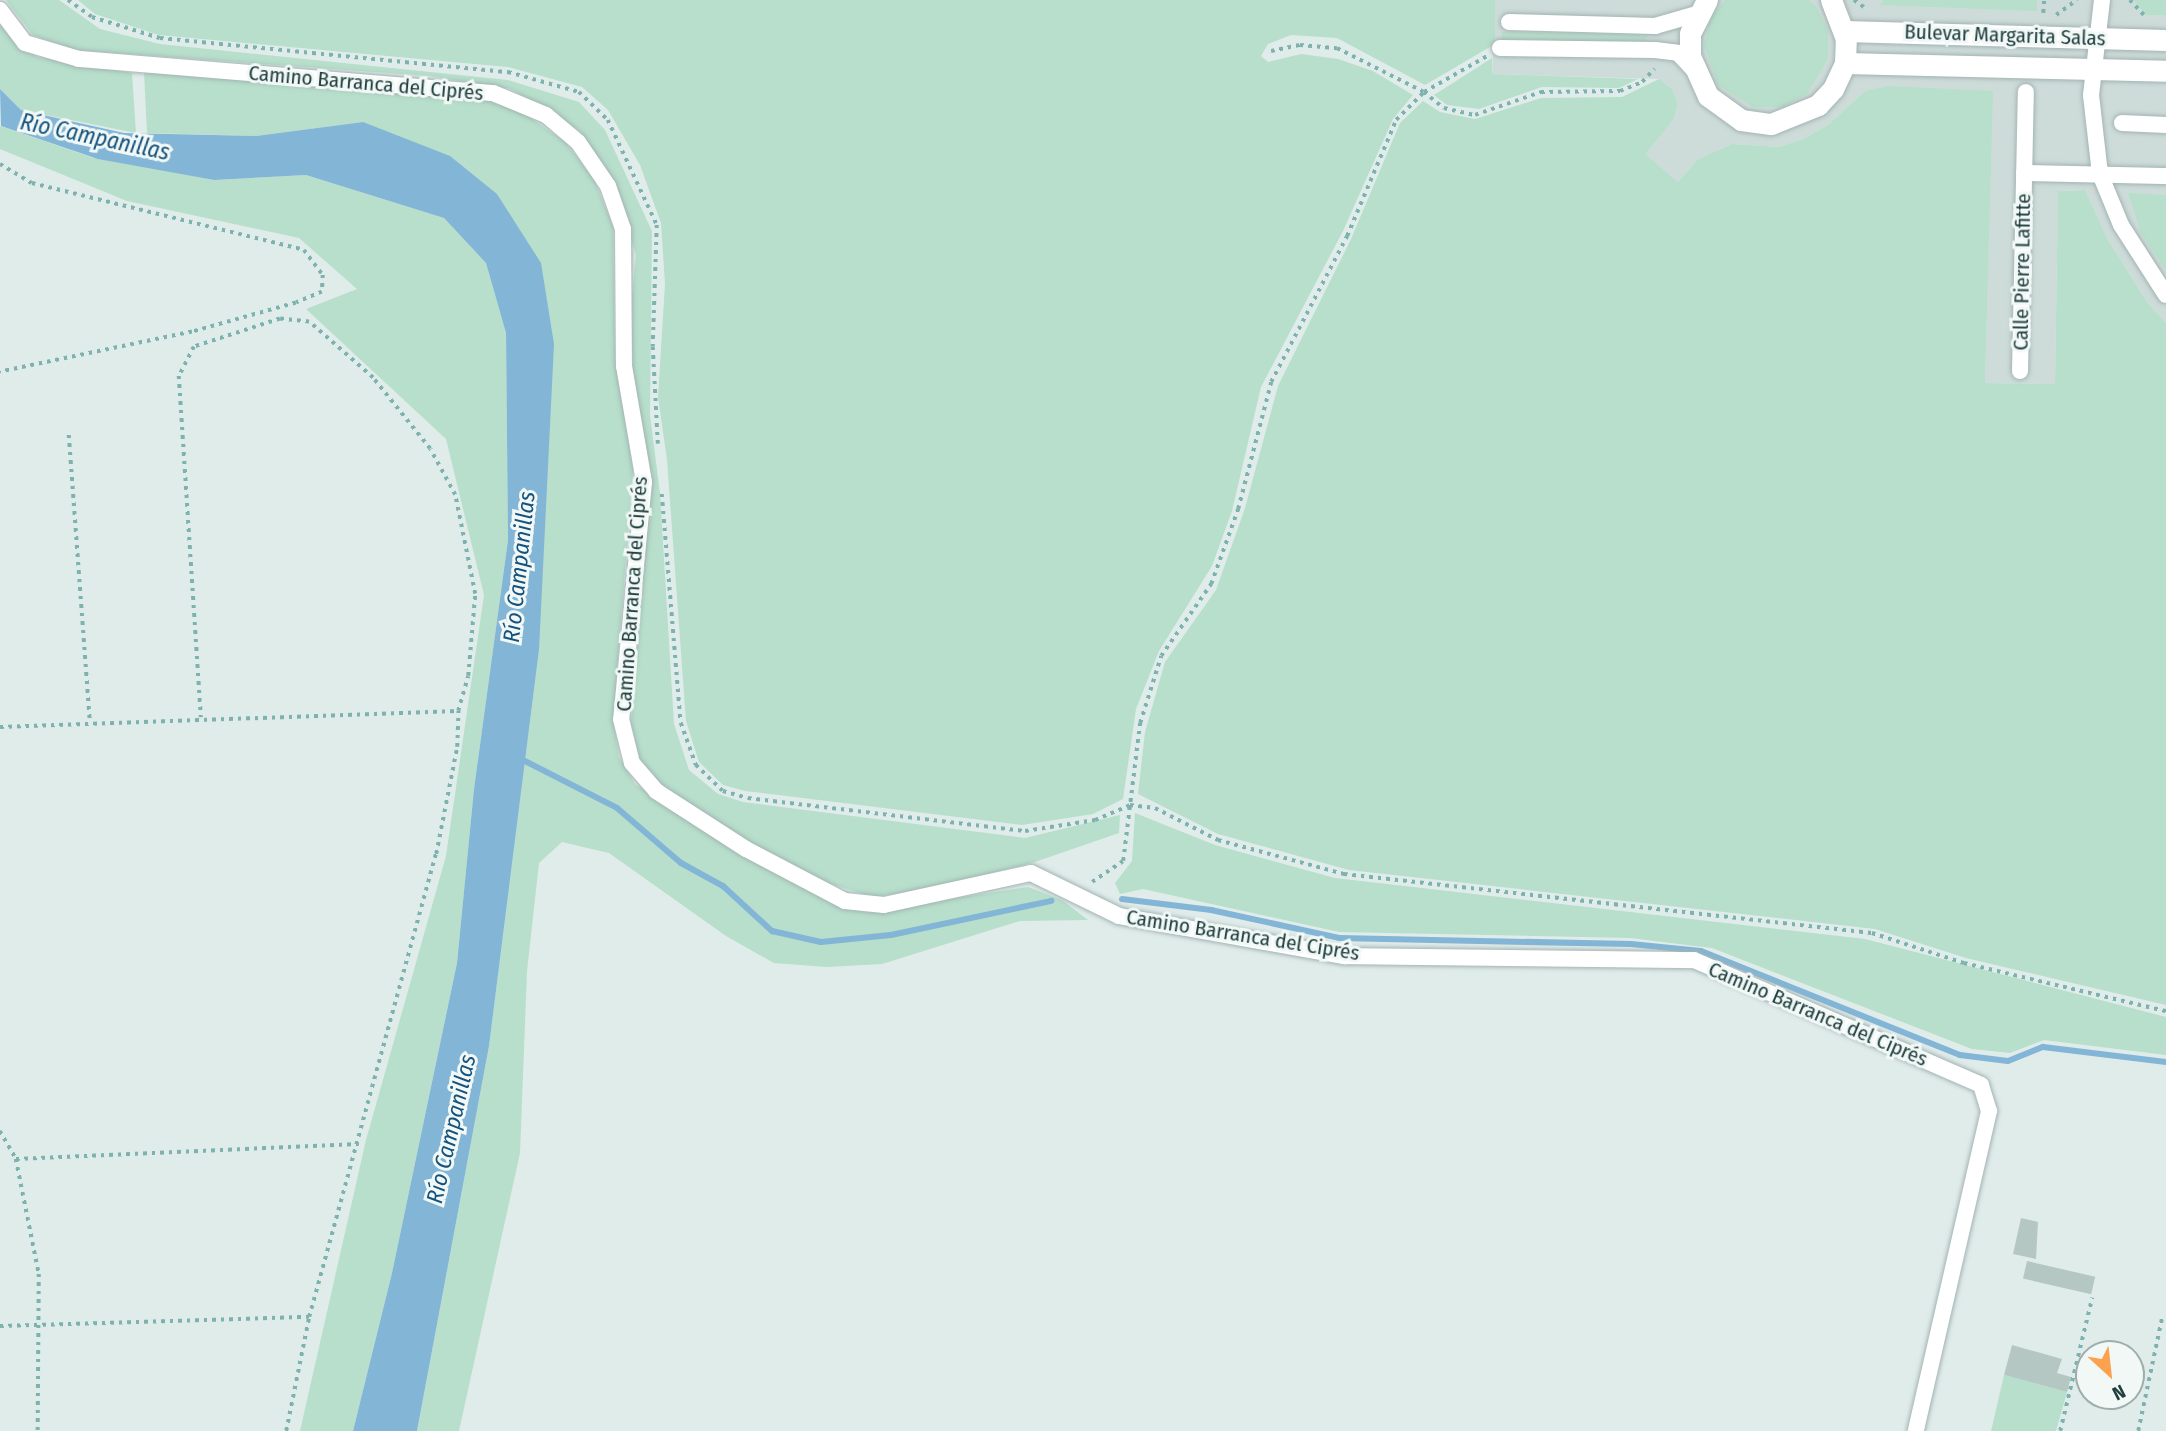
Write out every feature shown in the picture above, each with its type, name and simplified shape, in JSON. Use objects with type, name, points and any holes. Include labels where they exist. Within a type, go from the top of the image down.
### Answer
[{"type":"street","points":[[1703,7],[1690,33],[1690,56],[1708,96],[1741,120],[1771,124],[1818,105],[1833,89],[1845,63],[1844,31],[1831,0]]},
{"type":"street","points":[[2102,0],[2091,69],[2091,124],[2100,174],[2121,225],[2166,295]]},
{"type":"street","points":[[1509,22],[1655,26],[1703,7]]},
{"type":"street","name":"Camino Barranca del Ciprés","points":[[0,10],[25,43],[79,59],[492,93],[546,115],[578,142],[608,186],[623,229],[624,366],[644,482],[621,719],[632,764],[656,791],[746,849],[845,901],[884,905],[1031,873],[1119,916],[1344,956],[1694,960],[1981,1085],[1989,1111],[1916,1431]]},
{"type":"street","name":"Bulevar Margarita Salas","points":[[1844,31],[2166,40]]},
{"type":"street","points":[[1500,48],[1678,53],[1698,74]]},
{"type":"street","name":"Bulevar Margarita Salas","points":[[1845,63],[2166,71]]},
{"type":"street","name":"Calle Pierre Lafitte","points":[[2020,371],[2026,92]]},
{"type":"street","points":[[2122,123],[2166,125]]},
{"type":"street","name":"Calle Pierre Lafitte","points":[[2024,173],[2100,174]]},
{"type":"street","points":[[2100,174],[2166,176]]},
{"type":"path","points":[[68,0],[92,17],[160,38],[508,72],[579,92],[608,120],[657,225],[653,402],[659,455]]},
{"type":"path","points":[[2043,13],[2044,0]]},
{"type":"path","points":[[2130,0],[2135,10],[2151,19]]},
{"type":"path","points":[[1271,51],[1300,45],[1336,48],[1424,92],[1444,108],[1475,114],[1541,93],[1620,91],[1642,82],[1655,68]]},
{"type":"path","points":[[1076,893],[1123,861],[1140,723],[1161,656],[1211,584],[1238,509],[1271,382],[1347,236],[1396,120],[1424,92],[1500,48]]},
{"type":"path","points":[[0,164],[32,183],[304,250],[323,275],[322,292],[296,303],[192,332],[0,372]]},
{"type":"path","points":[[201,718],[179,376],[194,347],[280,319],[309,322],[373,378],[430,450],[455,495],[475,594],[468,676],[458,710],[457,747],[436,854],[359,1144],[309,1317],[286,1431]]},
{"type":"path","points":[[69,435],[90,723]]},
{"type":"path","points":[[662,481],[681,723],[696,765],[723,791],[748,798],[1025,831],[1095,820],[1130,805],[1155,808],[1218,840],[1345,874],[1872,933],[1964,963],[2166,1011]]},
{"type":"path","points":[[0,727],[458,710]]},
{"type":"path","points":[[0,1131],[16,1159],[39,1274],[38,1431]]},
{"type":"path","points":[[16,1159],[359,1144]]},
{"type":"path","points":[[2060,1431],[2092,1298]]},
{"type":"path","points":[[0,1326],[309,1317]]},
{"type":"path","points":[[2138,1431],[2162,1317]]},
{"type":"shaded area","points":[[1495,0],[2166,0],[2166,323],[2147,302],[2108,240],[2085,190],[2058,191],[2055,384],[1985,383],[1992,91],[1865,91],[1828,125],[1803,139],[1778,147],[1732,144],[1698,159],[1678,182],[1644,154],[1674,119],[1678,103],[1672,89],[1659,79],[1492,74]]},
{"type":"green space","points":[[6,0],[59,0],[100,29],[160,44],[508,80],[579,102],[605,130],[652,231],[650,415],[660,493],[674,724],[689,770],[718,794],[743,802],[1025,838],[1120,815],[1119,833],[1032,863],[917,891],[872,897],[810,877],[716,824],[661,786],[639,758],[631,723],[650,489],[633,371],[631,309],[636,255],[613,181],[579,130],[511,89],[429,76],[75,50],[33,35]]},
{"type":"green space","points":[[78,0],[1495,0],[1495,44],[1425,85],[1337,38],[1291,35],[1268,44],[1261,56],[1268,62],[1301,54],[1338,59],[1373,71],[1413,95],[1393,119],[1343,231],[1261,387],[1232,511],[1212,566],[1159,651],[1136,709],[1123,799],[1093,814],[1022,825],[745,791],[723,785],[699,762],[686,721],[667,460],[658,397],[665,284],[661,223],[640,165],[608,110],[582,87],[508,67],[159,35],[95,14]]},
{"type":"green space","points":[[1725,0],[1809,0],[1816,6],[1828,31],[1828,59],[1807,94],[1782,107],[1753,107],[1718,85],[1704,45],[1711,18]]},
{"type":"green space","points":[[1884,0],[2037,0],[2037,11],[1880,5]]},
{"type":"green space","points":[[2134,0],[2166,0],[2166,15],[2146,15]]},
{"type":"green space","points":[[0,24],[37,57],[132,73],[136,133],[21,110],[0,89]]},
{"type":"green space","points":[[1502,32],[1646,35],[1646,43],[1502,40]]},
{"type":"green space","points":[[1492,58],[1492,74],[1638,79],[1619,88],[1542,87],[1479,109],[1447,105],[1434,95]]},
{"type":"green space","points":[[144,72],[487,100],[525,114],[566,143],[594,180],[613,226],[615,357],[633,469],[613,720],[619,757],[635,784],[725,843],[826,900],[864,912],[1028,887],[1062,900],[1088,920],[1020,921],[882,964],[827,967],[774,963],[726,936],[609,853],[562,842],[539,863],[527,971],[520,1153],[459,1431],[417,1431],[489,1046],[539,650],[541,263],[363,122],[256,136],[147,133]]},
{"type":"green space","points":[[1659,79],[1672,89],[1678,103],[1674,119],[1645,154],[1678,182],[1698,159],[1732,144],[1778,147],[1803,139],[1828,125],[1865,91],[1888,86],[1993,91],[1985,383],[2055,384],[2058,191],[2085,190],[2108,240],[2147,302],[2166,323],[2166,1005],[1966,958],[1875,929],[1349,870],[1218,834],[1138,794],[1145,732],[1165,662],[1216,590],[1245,508],[1278,386],[1351,239],[1400,123],[1423,101],[1440,112],[1475,119],[1541,98],[1622,97]]},
{"type":"green space","points":[[0,126],[91,157],[214,180],[306,175],[444,218],[486,263],[506,333],[508,540],[474,789],[457,963],[392,1273],[353,1431],[300,1431],[366,1140],[446,856],[484,595],[446,439],[306,309],[357,289],[299,238],[127,201],[0,149]]},
{"type":"green space","points":[[2128,193],[2166,195],[2166,270],[2141,233]]},
{"type":"green space","points":[[1135,813],[1215,845],[1335,878],[1865,939],[2166,1017],[2166,1055],[2044,1040],[2010,1053],[1972,1049],[1712,948],[1630,938],[1339,932],[1143,889],[1120,894],[1115,883],[1132,861]]},
{"type":"green space","points":[[2004,1375],[2067,1392],[2056,1431],[1991,1431]]},
{"type":"water","name":"Río Campanillas","points":[[0,89],[21,110],[124,133],[256,136],[363,122],[450,156],[497,194],[541,263],[554,344],[539,650],[489,1046],[417,1431],[353,1431],[392,1273],[457,963],[474,789],[508,540],[506,333],[486,263],[444,218],[306,175],[214,180],[98,159],[1,126]]},
{"type":"building","points":[[2021,1218],[2038,1222],[2036,1259],[2013,1254]]},
{"type":"building","points":[[2027,1261],[2095,1277],[2091,1294],[2023,1279]]},
{"type":"building","points":[[2012,1345],[2062,1359],[2057,1373],[2071,1377],[2067,1392],[2004,1375]]},
{"type":"waterway","points":[[519,758],[617,808],[681,863],[723,886],[772,931],[821,942],[891,935],[1051,901]]},
{"type":"waterway","points":[[1122,899],[1211,910],[1339,938],[1631,944],[1701,951],[1960,1055],[2008,1061],[2043,1047],[2166,1062]]}]
